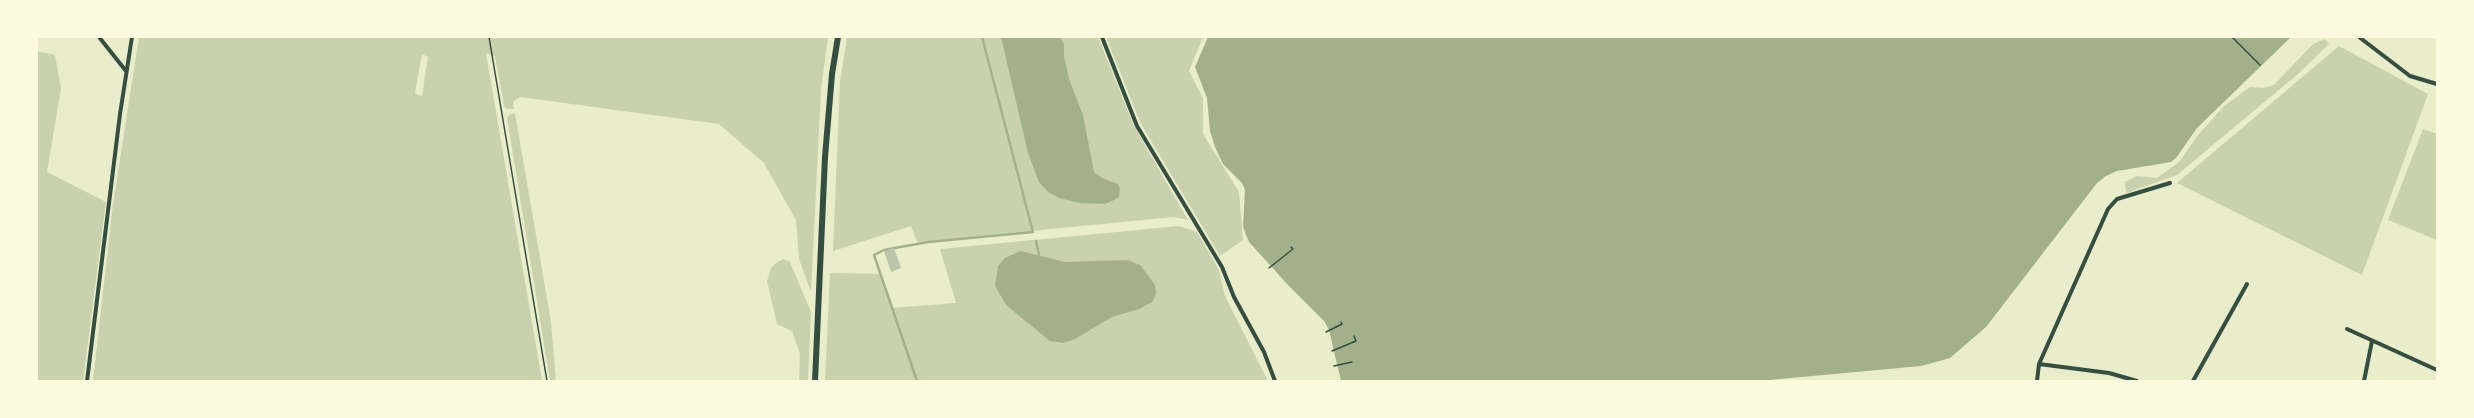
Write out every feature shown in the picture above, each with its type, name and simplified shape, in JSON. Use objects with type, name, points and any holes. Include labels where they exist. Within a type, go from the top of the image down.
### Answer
[{"type":"street","points":[[100,37],[126,71]]},
{"type":"street","points":[[87,381],[126,71],[132,37]]},
{"type":"street","points":[[815,381],[825,158],[832,74],[838,37]]},
{"type":"street","points":[[1102,37],[1137,126],[1222,267],[1234,297],[1264,352],[1275,381]]},
{"type":"street","points":[[2359,37],[2410,76],[2437,84]]},
{"type":"street","points":[[2037,381],[2039,364],[2108,209],[2116,199],[2170,183]]},
{"type":"street","points":[[2193,381],[2248,284]]},
{"type":"street","points":[[2347,329],[2437,370]]},
{"type":"street","points":[[2364,381],[2372,341]]},
{"type":"street","points":[[2039,364],[2109,373],[2136,381]]},
{"type":"path","points":[[490,37],[547,381]]},
{"type":"path","points":[[2232,37],[2260,65]]},
{"type":"path","points":[[1269,268],[1293,249],[1291,247]]},
{"type":"path","points":[[1326,332],[1342,324],[1341,322]]},
{"type":"path","points":[[1332,351],[1356,341],[1354,336]]},
{"type":"path","points":[[1334,366],[1352,362]]},
{"type":"shaded area","points":[[139,37],[828,37],[821,90],[811,292],[799,259],[796,220],[764,163],[719,124],[520,97],[513,102],[514,109],[507,109],[504,106],[495,56],[486,53],[542,381],[93,381],[113,204]],"holes":[[[422,54],[428,57],[422,96],[415,93]]]},
{"type":"shaded area","points":[[847,37],[1098,37],[1134,126],[1188,220],[1174,217],[917,242],[911,226],[833,251],[840,82]]},
{"type":"shaded area","points":[[1001,37],[1060,37],[1064,44],[1064,56],[1069,79],[1083,115],[1094,172],[1102,178],[1118,184],[1120,189],[1119,197],[1105,204],[1080,203],[1059,198],[1048,192],[1039,182],[1028,153]]},
{"type":"shaded area","points":[[1106,37],[1203,37],[1189,71],[1203,98],[1203,134],[1239,192],[1243,240],[1220,256],[1141,124]]},
{"type":"shaded area","points":[[1208,37],[2291,37],[2197,128],[2176,158],[2171,162],[2117,171],[2106,176],[2097,183],[1986,327],[1950,358],[1921,366],[1758,381],[1341,381],[1329,330],[1324,321],[1289,286],[1249,242],[1246,235],[1243,226],[1245,190],[1242,183],[1223,164],[1215,147],[1210,131],[1207,98],[1195,67]]},
{"type":"shaded area","points":[[2325,39],[2329,44],[2298,74],[2177,175],[2126,193],[2125,182],[2137,176],[2157,178],[2180,161],[2198,135],[2224,106],[2250,87],[2264,88],[2274,85],[2313,44]]},
{"type":"shaded area","points":[[2339,46],[2428,94],[2362,275],[2177,183]]},
{"type":"shaded area","points":[[37,51],[55,55],[61,88],[47,172],[106,202],[83,381],[37,381]]},
{"type":"shaded area","points":[[515,113],[551,322],[556,381],[550,381],[507,118],[509,115]]},
{"type":"shaded area","points":[[2423,129],[2437,134],[2437,240],[2388,220]]},
{"type":"shaded area","points":[[1179,226],[1197,232],[1219,270],[1225,296],[1268,381],[825,381],[830,273],[881,274],[891,308],[956,303],[940,249]]},
{"type":"shaded area","points":[[1021,251],[1065,262],[1128,260],[1140,265],[1155,285],[1156,294],[1152,302],[1139,309],[1112,317],[1075,339],[1063,343],[1050,341],[1006,305],[995,286],[998,266],[1005,258]]},
{"type":"shaded area","points":[[784,259],[790,262],[811,312],[808,381],[799,381],[800,354],[792,331],[777,324],[767,281],[771,268],[777,262]]},
{"type":"building","points":[[894,248],[901,268],[891,272],[884,251]]},
{"type":"waterway","points":[[917,381],[874,255],[884,250],[928,242],[1033,232],[982,37]]},
{"type":"waterway","points":[[1036,241],[1039,255]]}]
